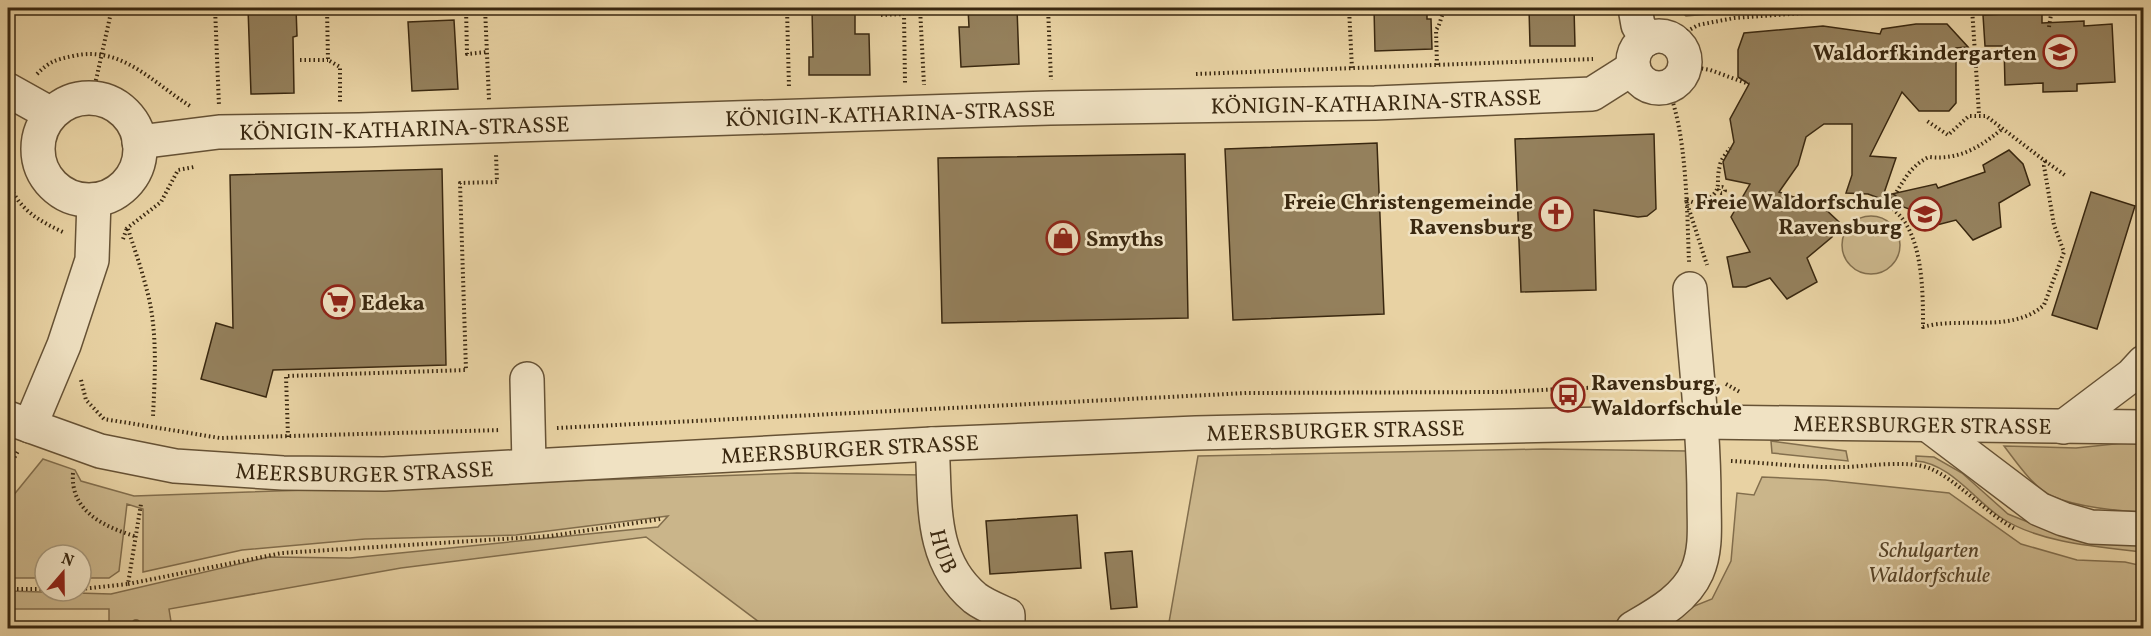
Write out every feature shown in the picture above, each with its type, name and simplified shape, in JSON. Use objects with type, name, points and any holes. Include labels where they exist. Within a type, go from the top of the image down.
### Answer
[{"type":"street","points":[[1635,8],[1638,25],[1668,58]]},
{"type":"street","name":"KÖNIGIN-KATHARINA-STRASSE","points":[[139,142],[219,132],[493,139],[789,115],[1050,108],[1375,104],[1592,94],[1633,68],[1636,50],[1668,58]]},
{"type":"street","points":[[11,93],[51,114]]},
{"type":"street","points":[[92,98],[115,105],[128,115],[136,129],[139,142],[139,160],[133,175],[123,188],[110,196],[94,200],[78,199],[63,193],[51,183],[42,170],[38,154],[39,138],[51,114],[68,102],[92,98]]},
{"type":"street","points":[[19,422],[64,345],[92,260],[107,240],[94,200]]},
{"type":"street","points":[[1633,628],[1665,609],[1685,590],[1696,574],[1703,557],[1704,460],[1701,422],[1710,379],[1700,283]]},
{"type":"street","points":[[2063,427],[2132,375],[2144,362]]},
{"type":"street","points":[[527,380],[529,464]]},
{"type":"street","name":"MEERSBURGER STRASSE","points":[[19,422],[100,451],[175,466],[284,473],[384,474],[529,464],[1196,433],[1701,422],[2144,427]]},
{"type":"street","points":[[1928,424],[2039,509],[2062,519],[2091,527],[2144,529]]},
{"type":"street","name":"HUB","points":[[932,444],[938,541],[953,575],[976,599],[1008,615],[1008,628]]},
{"type":"path","points":[[92,98],[112,8]]},
{"type":"path","points":[[210,108],[219,108],[215,8]]},
{"type":"path","points":[[327,8],[328,60]]},
{"type":"path","points":[[466,8],[467,54],[487,52]]},
{"type":"path","points":[[288,437],[286,376],[466,370],[460,183],[497,182],[485,8]]},
{"type":"path","points":[[788,8],[789,115]]},
{"type":"path","points":[[879,8],[879,15],[904,14],[905,83]]},
{"type":"path","points":[[920,8],[926,111]]},
{"type":"path","points":[[1048,8],[1050,108]]},
{"type":"path","points":[[1349,8],[1352,69]]},
{"type":"path","points":[[1437,65],[1436,30],[1447,8]]},
{"type":"path","points":[[1668,58],[1698,25],[1734,18],[1873,8]]},
{"type":"path","points":[[1972,8],[1979,114]]},
{"type":"path","points":[[2049,27],[2052,8]]},
{"type":"path","points":[[11,93],[50,61],[86,52],[102,53],[136,66],[161,88],[192,107]]},
{"type":"path","points":[[1668,58],[1749,84]]},
{"type":"path","points":[[1668,58],[1676,106],[1686,200],[1700,283]]},
{"type":"path","points":[[300,60],[328,60],[340,67],[340,103]]},
{"type":"path","points":[[1927,122],[1948,135],[1969,116],[1979,114],[1986,116],[2066,176]]},
{"type":"path","points":[[1887,207],[1902,182],[1917,164],[1929,157],[1937,160],[1980,148],[2002,129]]},
{"type":"path","points":[[1686,200],[1701,205],[1719,189],[1720,164],[1730,148]]},
{"type":"path","points":[[1849,202],[1871,201],[1887,207],[1905,223],[1921,260],[1923,327],[1941,321],[1988,322],[2019,319],[2044,305],[2064,252],[2054,225],[2045,161]]},
{"type":"path","points":[[8,180],[12,196],[35,219],[68,234],[107,240],[161,202],[178,170],[199,166]]},
{"type":"path","points":[[1686,200],[1700,283]]},
{"type":"path","points":[[107,240],[127,228]]},
{"type":"path","points":[[127,228],[147,288],[152,322],[155,368],[153,416]]},
{"type":"path","points":[[80,376],[86,400],[104,419],[220,438],[528,429],[1247,393],[1499,392],[1710,379],[1747,394]]},
{"type":"path","points":[[1766,424],[1766,463]]},
{"type":"path","points":[[1704,460],[1926,467],[1941,474],[1996,519],[2019,532]]},
{"type":"path","points":[[73,473],[72,482],[77,498],[87,513],[104,524],[137,537]]},
{"type":"path","points":[[128,584],[141,504]]},
{"type":"path","points":[[93,588],[128,584],[282,553],[550,536],[661,519]]},
{"type":"path","points":[[8,589],[33,589]]},
{"type":"green space","points":[[1677,8],[1781,8],[1686,16]]},
{"type":"green space","points":[[1871,216],[1882,218],[1895,229],[1900,245],[1898,256],[1887,269],[1871,274],[1860,272],[1847,261],[1842,245],[1844,234],[1855,221]]},
{"type":"green space","points":[[1771,441],[1846,451],[1848,461],[1772,453]]},
{"type":"green space","points":[[2143,441],[2143,512],[2085,506],[2052,496],[2032,481],[2004,446],[2076,448]]},
{"type":"green space","points":[[1543,449],[1688,451],[1690,550],[1682,582],[1621,628],[1168,628],[1198,456]]},
{"type":"green space","points":[[1916,456],[1934,457],[1962,473],[2008,514],[2055,533],[2143,543],[2143,552],[2069,542],[2032,533],[2015,526],[1990,510],[1950,475],[1928,463],[1916,461]]},
{"type":"green space","points":[[43,459],[75,470],[81,481],[134,496],[797,473],[923,475],[991,628],[767,628],[646,537],[401,568],[169,609],[172,628],[109,628],[109,609],[8,609],[8,591],[33,592],[33,603],[93,603],[93,593],[111,594],[269,557],[350,558],[658,527],[668,516],[516,535],[365,539],[242,550],[143,572],[143,509],[127,504],[119,571],[109,578],[93,578],[93,543],[33,543],[33,578],[8,578],[8,502]]},
{"type":"green space","name":"Schulgarten Waldorfschule","points":[[1762,477],[1825,480],[1949,493],[2021,544],[2077,560],[2125,562],[2143,566],[2143,628],[1651,628],[1672,615],[1712,599],[1731,561],[1737,493],[1754,495]]},
{"type":"building","points":[[248,8],[296,8],[297,36],[293,37],[294,93],[251,94]]},
{"type":"building","points":[[812,8],[855,8],[855,34],[869,34],[870,75],[809,75],[809,57],[813,57]]},
{"type":"building","points":[[968,8],[1017,8],[1019,64],[961,67],[959,27],[969,27]]},
{"type":"building","points":[[1374,8],[1427,8],[1427,19],[1431,19],[1432,49],[1375,51]]},
{"type":"building","points":[[1529,8],[1574,8],[1575,46],[1530,46]]},
{"type":"building","name":"Waldorfkindergarten","points":[[2042,12],[2042,23],[2084,21],[2084,26],[2112,24],[2115,82],[2077,84],[2077,91],[2043,92],[2043,83],[2005,85],[2004,46],[1985,46],[1983,15]]},
{"type":"building","points":[[454,20],[458,89],[412,91],[408,22]]},
{"type":"building","points":[[1916,24],[1947,24],[1968,47],[1956,48],[1956,103],[1949,111],[1919,111],[1902,92],[1870,156],[1896,158],[1883,196],[1936,184],[1938,188],[1985,172],[1983,165],[2009,150],[2023,164],[2030,185],[1999,203],[2001,227],[1973,240],[1956,220],[1921,229],[1912,210],[1868,194],[1846,193],[1852,175],[1852,124],[1824,124],[1806,137],[1798,165],[1779,192],[1823,207],[1839,222],[1832,237],[1807,258],[1817,282],[1787,299],[1770,278],[1746,287],[1733,287],[1727,257],[1750,252],[1731,217],[1750,184],[1726,179],[1723,162],[1734,142],[1730,119],[1749,84],[1738,77],[1738,50],[1744,33],[1823,26],[1880,34],[1882,29]]},
{"type":"building","name":"Freie Christengemeinde Ravensburg","points":[[1654,134],[1656,209],[1647,216],[1638,217],[1594,210],[1596,290],[1521,292],[1515,139]]},
{"type":"building","points":[[1377,143],[1384,314],[1233,320],[1225,149]]},
{"type":"building","name":"Smyths","points":[[1185,154],[1188,318],[942,323],[938,158]]},
{"type":"building","name":"Edeka","points":[[442,169],[446,365],[273,370],[266,397],[201,379],[216,323],[233,328],[230,175]]},
{"type":"building","points":[[2091,192],[2135,206],[2097,329],[2052,315]]},
{"type":"building","points":[[1077,515],[1081,568],[990,574],[986,521]]},
{"type":"building","points":[[1132,551],[1137,607],[1111,609],[1105,553]]},
{"type":"waterway","points":[[136,623],[136,628]]},
{"type":"place","name":"Waldorfkindergarten","points":[[2060,52]]},
{"type":"place","name":"Freie Christengemeinde Ravensburg","points":[[1556,214]]},
{"type":"place","name":"Freie Waldorfschule Ravensburg","points":[[1925,214]]},
{"type":"place","name":"Smyths","points":[[1063,238]]},
{"type":"place","name":"Edeka","points":[[338,302]]},
{"type":"place","name":"Ravensburg, Waldorfschule","points":[[1568,395]]}]
